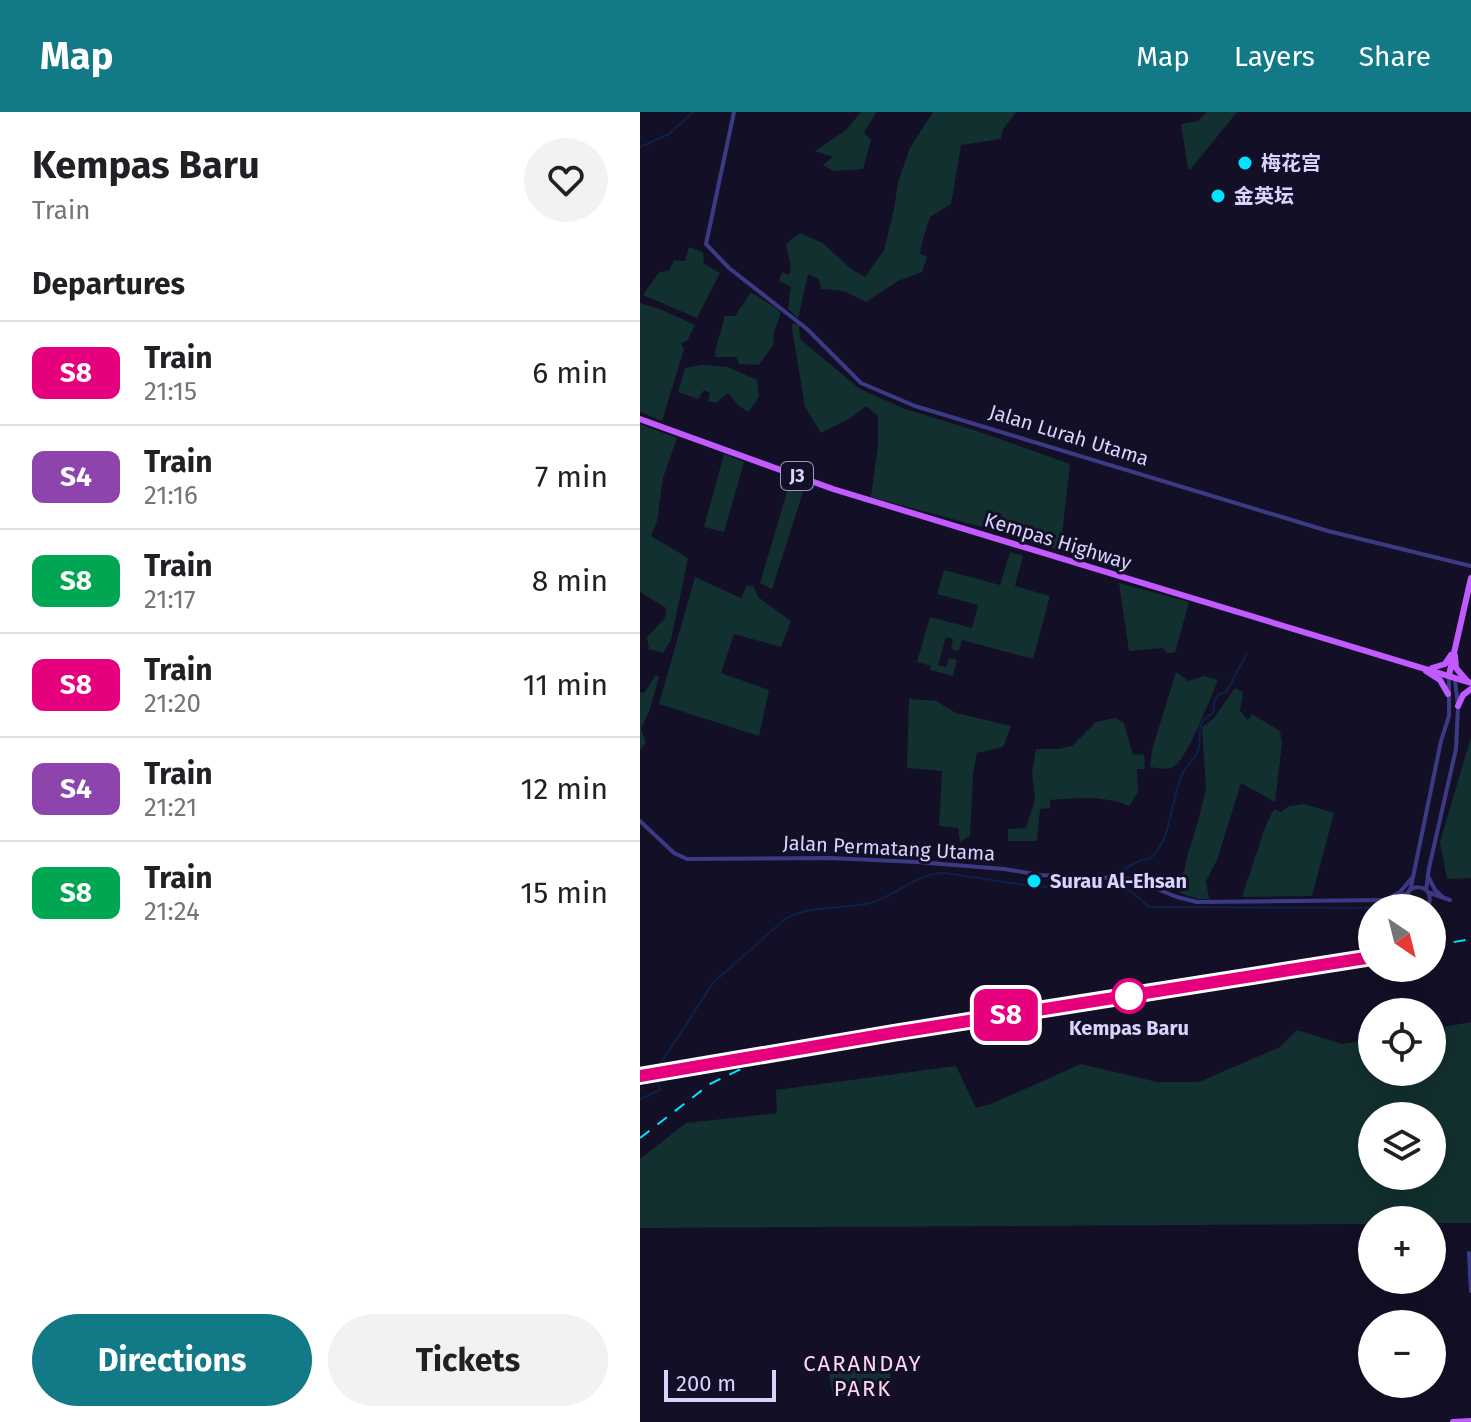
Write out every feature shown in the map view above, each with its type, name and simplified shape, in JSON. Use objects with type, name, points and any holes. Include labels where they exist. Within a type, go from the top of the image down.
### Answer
[{"type":"main road","name":"Kempas Highway","points":[[640,419],[833,489],[1452,676],[1470,685]]},
{"type":"main road","points":[[1452,676],[1451,661],[1471,578]]},
{"type":"main road","points":[[1424,669],[1445,664],[1455,649]]},
{"type":"main road","points":[[1455,649],[1456,668],[1470,685],[1458,706]]},
{"type":"main road","points":[[1424,669],[1440,680],[1448,694]]},
{"type":"main road","points":[[1453,1422],[1471,1420]]},
{"type":"street","name":"Jalan Lurah Utama","points":[[734,112],[706,244],[729,268],[807,329],[861,383],[915,406],[1328,531],[1471,566]]},
{"type":"street","points":[[1408,893],[1449,716],[1448,694],[1452,676]]},
{"type":"street","points":[[1428,894],[1428,876],[1456,749],[1458,706],[1452,676]]},
{"type":"street","name":"Jalan Permatang Utama","points":[[640,821],[674,853],[687,859],[830,858],[1132,879],[1197,902],[1358,900]]},
{"type":"street","points":[[1428,876],[1440,894]]},
{"type":"street","points":[[1396,894],[1412,878]]},
{"type":"street","name":"Jalan Permatang Utama","points":[[1405,894],[1416,887],[1427,891]]},
{"type":"street","points":[[1427,891],[1434,894]]},
{"type":"street","points":[[1469,1253],[1471,1291]]},
{"type":"green space","points":[[861,112],[876,112],[864,133],[871,140],[863,169],[833,171],[823,165],[833,157],[815,151],[846,130]]},
{"type":"green space","points":[[933,112],[1016,112],[1003,129],[1001,139],[961,145],[951,204],[930,217],[922,242],[920,254],[927,257],[922,272],[898,281],[866,302],[844,291],[821,289],[819,279],[808,274],[798,318],[788,309],[791,287],[779,281],[782,272],[789,275],[791,267],[786,244],[800,233],[823,243],[851,269],[865,277],[884,250],[898,182],[910,148]]},
{"type":"green space","points":[[1207,112],[1237,112],[1190,170],[1181,124],[1198,121]]},
{"type":"green space","points":[[689,247],[703,252],[704,264],[720,273],[697,318],[643,295],[659,272],[669,271],[674,260],[685,261]]},
{"type":"green space","points":[[751,292],[780,311],[774,344],[759,365],[739,364],[736,357],[715,357],[724,316],[735,316]]},
{"type":"green space","points":[[640,303],[695,325],[687,341],[681,343],[684,349],[662,421],[640,412]]},
{"type":"green space","points":[[793,323],[799,325],[800,339],[860,389],[905,409],[1070,464],[1060,553],[1048,545],[871,497],[878,445],[878,416],[866,406],[849,419],[821,433],[805,407]]},
{"type":"green space","points":[[702,365],[728,367],[757,380],[759,397],[748,412],[728,393],[716,403],[708,401],[710,393],[704,390],[698,399],[678,392],[685,368]]},
{"type":"green space","points":[[640,424],[677,438],[663,478],[657,521],[651,536],[688,558],[671,640],[663,653],[649,649],[647,637],[665,618],[666,608],[640,592]]},
{"type":"green space","points":[[724,454],[744,462],[724,532],[704,527]]},
{"type":"green space","points":[[790,482],[804,489],[772,589],[760,583]]},
{"type":"green space","points":[[1010,552],[1023,556],[1015,586],[1050,596],[1033,659],[962,640],[959,651],[951,649],[953,639],[946,637],[938,665],[946,667],[949,658],[957,660],[953,676],[930,670],[931,666],[917,662],[930,617],[972,628],[978,605],[937,594],[944,570],[1000,585]]},
{"type":"green space","points":[[695,577],[741,598],[747,585],[753,586],[758,597],[791,621],[781,647],[734,634],[721,673],[769,690],[759,736],[659,704]]},
{"type":"green space","points":[[1119,583],[1189,602],[1175,653],[1167,653],[1163,648],[1129,651]]},
{"type":"green space","points":[[1176,672],[1188,681],[1204,676],[1218,680],[1180,760],[1169,768],[1150,767],[1152,750]]},
{"type":"green space","points":[[656,675],[659,677],[641,729],[646,742],[640,750],[640,692],[644,693]]},
{"type":"green space","points":[[1235,688],[1243,692],[1240,711],[1248,720],[1252,714],[1280,731],[1282,743],[1275,802],[1241,783],[1217,860],[1206,881],[1209,899],[1198,899],[1180,893],[1206,788],[1202,727],[1213,719]]},
{"type":"green space","points":[[909,699],[936,701],[956,713],[1011,726],[1003,747],[977,753],[970,836],[960,842],[958,828],[939,826],[942,771],[907,768]]},
{"type":"green space","points":[[1115,718],[1124,723],[1133,755],[1144,754],[1145,769],[1137,769],[1138,792],[1129,806],[1100,799],[1050,800],[1050,808],[1040,809],[1037,841],[1008,841],[1008,829],[1026,828],[1035,799],[1032,773],[1036,749],[1072,746],[1096,722]]},
{"type":"green space","points":[[1471,737],[1471,878],[1447,879],[1440,842]]},
{"type":"green space","points":[[1305,804],[1334,813],[1312,896],[1242,897],[1274,809],[1281,812],[1289,806]]},
{"type":"green space","points":[[1471,1022],[1471,1223],[1446,1223],[1446,1206],[1358,1206],[1358,1224],[640,1228],[640,1159],[686,1123],[777,1113],[776,1090],[956,1066],[976,1108],[1081,1064],[1157,1082],[1199,1082],[1280,1047],[1297,1030],[1342,1044],[1358,1041],[1358,1086],[1446,1086],[1446,1026]]},
{"type":"green space","name":"CARANDAY PARK","points":[[887,1357],[892,1385],[833,1396],[828,1368]]},
{"type":"waterway","points":[[640,147],[669,134],[693,112]]},
{"type":"waterway","points":[[1109,877],[1141,860],[1150,859],[1157,851],[1167,831],[1182,773],[1198,751],[1201,725],[1213,713],[1218,695],[1227,691],[1247,653]]},
{"type":"waterway","points":[[640,1099],[660,1090],[655,1072],[713,983],[784,920],[815,909],[870,903],[936,873],[1037,887],[1112,885],[1132,892],[1149,907],[1358,908]]},
{"type":"waterway","points":[[1091,885],[1103,879]]},
{"type":"railway","points":[[1446,943],[1471,939]]},
{"type":"railway","points":[[640,1076],[1358,959]]},
{"type":"railway","points":[[640,1138],[710,1084],[749,1065]]},
{"type":"train","name":"S8","points":[[640,1076],[1358,959]]},
{"type":"place","name":"梅花宫","points":[[1245,163]]},
{"type":"place","name":"金英坛","points":[[1218,196]]},
{"type":"place","name":"Surau Al-Ehsan","points":[[1034,881]]},
{"type":"place","name":"Kempas Baru","points":[[1129,996]]},
{"type":"district","name":"CARANDAY PARK","points":[[863,1376]]}]
